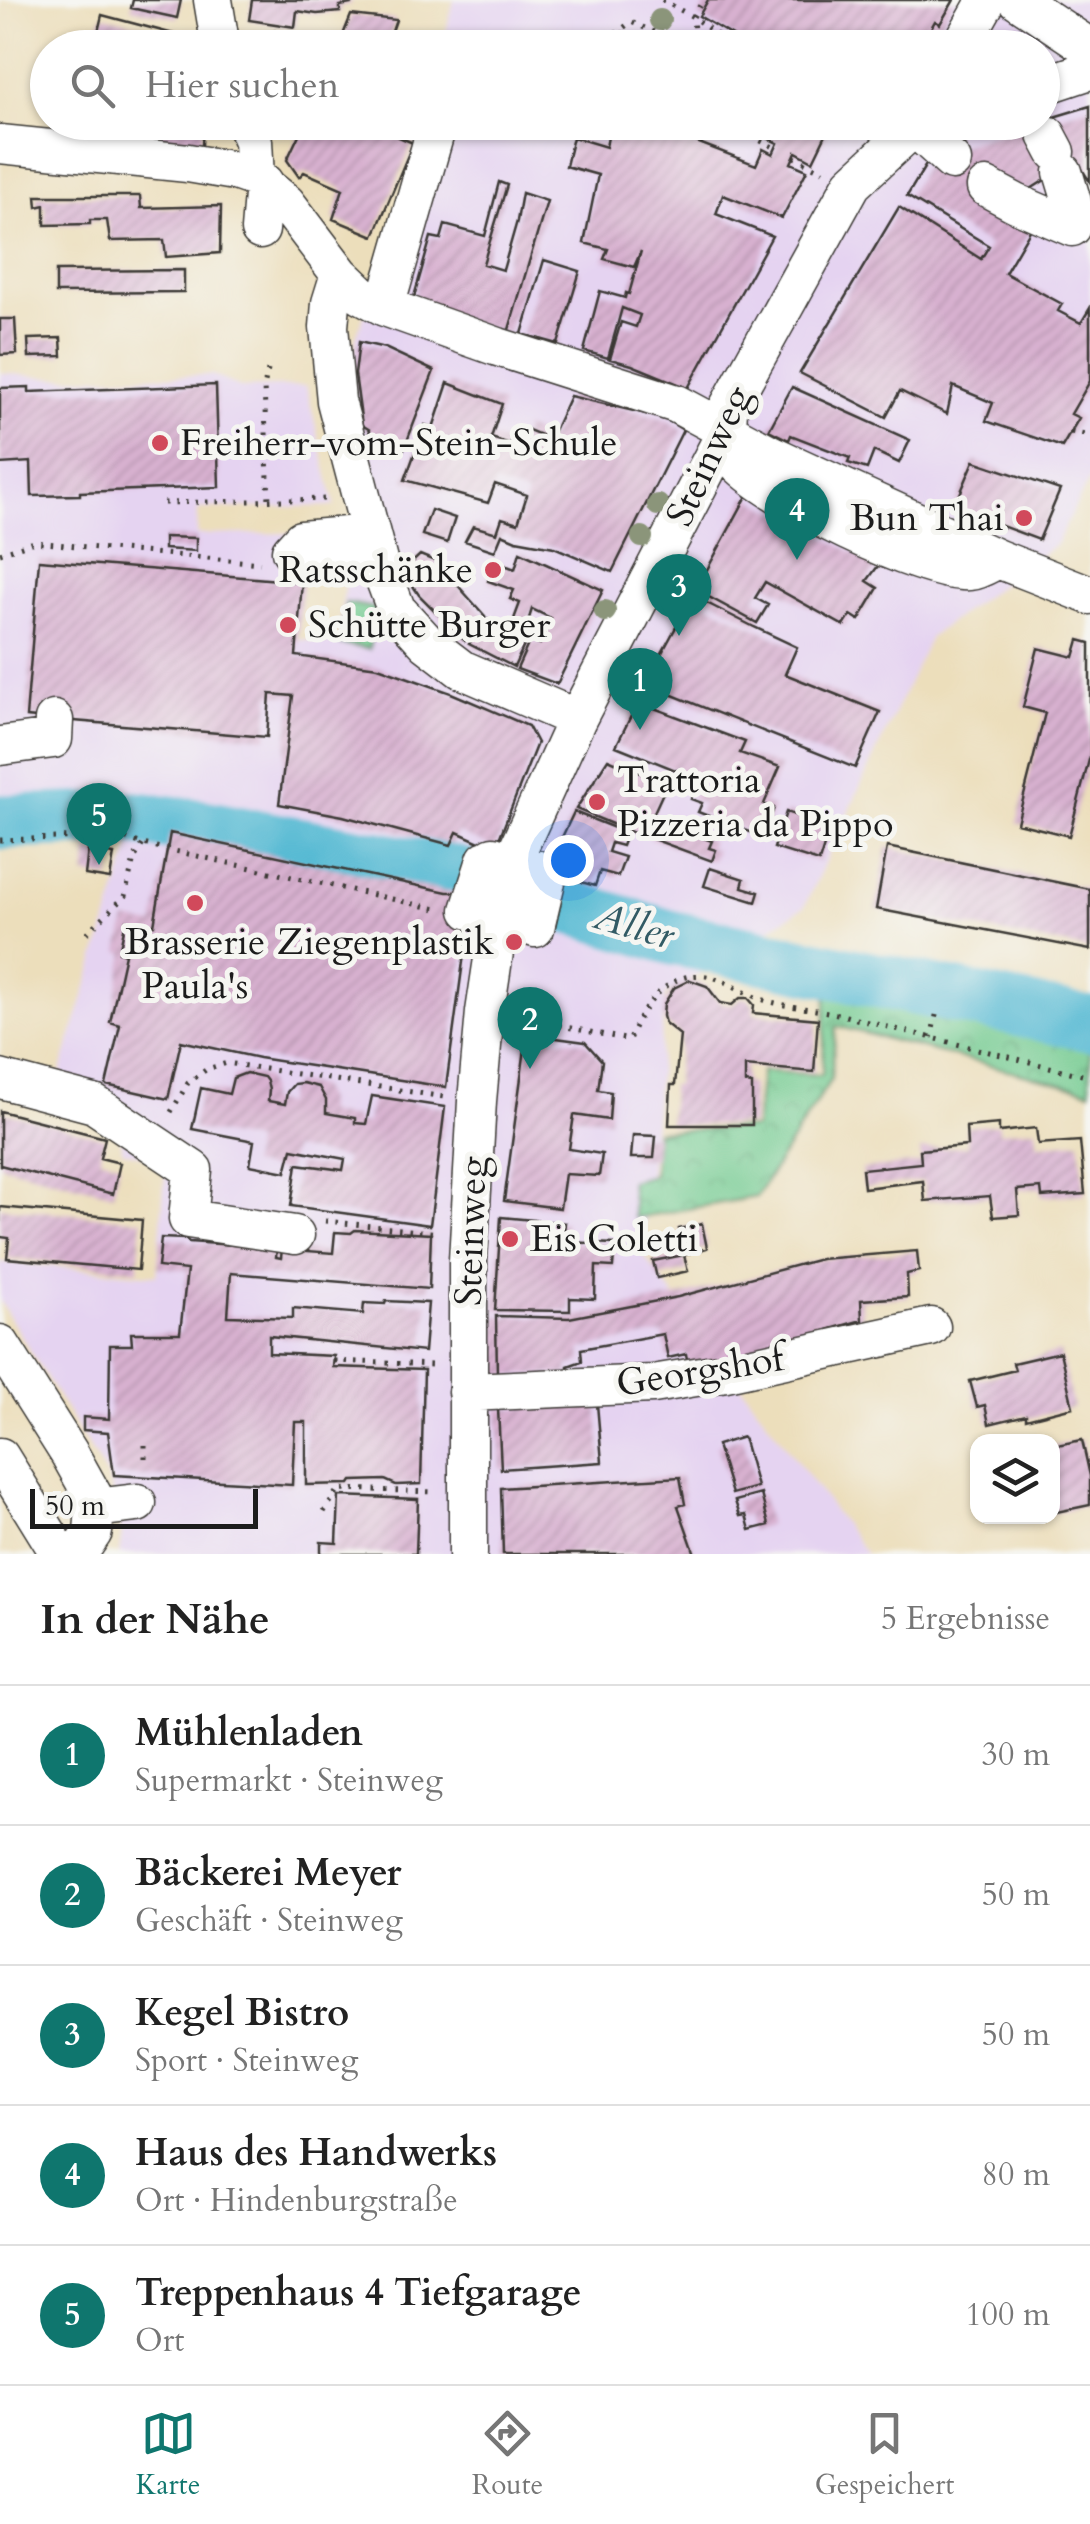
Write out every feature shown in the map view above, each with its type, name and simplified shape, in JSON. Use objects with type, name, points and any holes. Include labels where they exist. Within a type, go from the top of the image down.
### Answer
[{"type":"street","points":[[213,0],[218,30]]},
{"type":"street","points":[[970,30],[987,0]]},
{"type":"street","points":[[1018,0],[1090,48]]},
{"type":"street","points":[[1060,80],[1090,70]]},
{"type":"street","points":[[253,140],[260,181],[260,230]]},
{"type":"street","points":[[385,307],[433,140]]},
{"type":"street","name":"Steinweg","points":[[468,1554],[469,1235],[476,1101],[499,922],[470,910],[486,860],[491,861],[493,856],[512,862],[577,719],[727,430],[728,408],[852,184],[902,140]]},
{"type":"street","name":"Steinweg","points":[[934,140],[952,160]]},
{"type":"street","points":[[0,144],[188,163],[234,171],[260,181],[286,203],[340,274],[361,294],[385,307],[498,347],[659,396],[770,454],[998,559],[1090,595]]},
{"type":"street","points":[[986,187],[1072,227],[1072,202],[1055,153]]},
{"type":"street","points":[[340,274],[321,366],[336,400],[374,548],[396,609],[427,643],[461,669],[577,719]]},
{"type":"street","points":[[0,746],[53,739],[54,720]]},
{"type":"street","points":[[0,1079],[94,1104],[193,1170],[188,1219],[295,1235]]},
{"type":"street","name":"Georgshof","points":[[467,1379],[652,1384],[726,1372],[931,1327]]},
{"type":"street","points":[[0,1344],[93,1496],[93,1532],[79,1554],[0,1457]]},
{"type":"street","points":[[95,1508],[137,1503]]},
{"type":"path","points":[[662,0],[711,30]]},
{"type":"path","points":[[693,30],[693,17],[703,0]]},
{"type":"path","points":[[621,30],[631,22],[650,30]]},
{"type":"path","points":[[759,140],[775,148]]},
{"type":"path","points":[[268,370],[264,387],[269,500]]},
{"type":"path","points":[[1071,432],[1090,436]]},
{"type":"path","points":[[164,503],[362,497]]},
{"type":"path","points":[[0,553],[34,542],[272,564]]},
{"type":"path","points":[[0,840],[118,836],[499,922]]},
{"type":"path","points":[[87,933],[125,896],[134,858],[143,844]]},
{"type":"path","points":[[486,1012],[629,1040],[637,1019],[671,981],[685,976],[707,976],[741,988],[760,1000],[832,1012],[1090,1078]]},
{"type":"path","points":[[931,1038],[937,1011]]},
{"type":"path","points":[[156,1110],[173,1113],[188,1083],[207,1069],[227,1063],[476,1101]]},
{"type":"path","points":[[295,1235],[307,1219],[469,1235]]},
{"type":"path","points":[[334,1361],[467,1379]]},
{"type":"path","points":[[145,1445],[146,1462]]},
{"type":"path","points":[[324,1512],[339,1489],[468,1492]]},
{"type":"shaded area","points":[[454,0],[1090,0],[1090,478],[1056,544],[930,637],[804,907],[665,995],[642,1253],[866,1554],[119,1554],[122,1534],[109,1480],[0,1301],[0,1262],[157,1275],[166,1161],[123,1151],[114,1120],[51,1103],[136,829],[276,855],[282,826],[140,801],[0,807],[0,373],[57,378],[213,375],[240,388],[306,386],[335,506],[198,509],[197,535],[297,533],[302,582],[298,639],[337,643],[348,560],[377,509],[351,387],[356,337],[383,264],[416,140],[1060,140],[1060,30],[446,30]]},
{"type":"green space","points":[[346,603],[375,608],[369,649],[340,644]]},
{"type":"green space","points":[[827,988],[1090,1049],[1090,1091],[836,1026],[831,1079],[756,1197],[634,1218],[630,1181],[653,1175],[656,1131],[755,1128],[761,1071],[822,1075]]},
{"type":"building","points":[[133,0],[181,0],[177,18],[131,8]]},
{"type":"building","points":[[252,0],[351,0],[351,4],[340,6],[340,12],[297,11],[295,27],[249,20]]},
{"type":"building","points":[[708,0],[954,0],[940,24],[935,21],[930,30],[723,30],[699,16]]},
{"type":"building","points":[[102,15],[158,30],[98,30]]},
{"type":"building","points":[[351,15],[396,20],[393,30],[345,30]]},
{"type":"building","points":[[1090,106],[1090,182],[1080,166],[1053,175],[1015,199],[1035,222],[1005,273],[1062,304],[1058,311],[1081,323],[1090,308],[1090,381],[1071,414],[1079,418],[1062,447],[986,421],[993,403],[953,386],[947,414],[900,391],[886,417],[800,373],[899,207],[981,259],[989,246],[907,196],[930,158],[977,140],[1060,140],[1060,115]]},
{"type":"building","points":[[126,140],[202,140],[202,146]]},
{"type":"building","points":[[296,140],[413,143],[374,236],[333,219],[343,189],[304,172],[299,177],[287,160]]},
{"type":"building","points":[[572,140],[606,147],[607,140],[691,140],[756,165],[763,149],[773,154],[778,143],[772,140],[823,140],[813,161],[796,152],[791,163],[807,170],[782,218],[723,195],[716,214],[772,236],[688,388],[610,359],[621,322],[636,327],[640,315],[622,308],[608,358],[584,351],[600,291],[625,298],[641,251],[634,267],[604,259],[608,249],[584,243],[598,175],[566,166]]},
{"type":"building","points":[[499,182],[507,185],[483,264],[503,270],[522,193],[547,201],[508,333],[412,304],[431,237],[441,239],[445,225],[485,236]]},
{"type":"building","points":[[36,196],[140,196],[141,208],[221,206],[220,253],[166,257],[164,240],[110,241],[107,220],[45,225],[45,205],[37,207]]},
{"type":"building","points":[[544,260],[580,271],[558,344],[522,334]]},
{"type":"building","points":[[184,270],[184,292],[56,293],[56,271]]},
{"type":"building","points":[[0,319],[15,319],[17,354],[0,355]]},
{"type":"building","points":[[61,338],[62,356],[29,357],[28,339]]},
{"type":"building","points":[[359,342],[385,348],[434,371],[404,449],[368,436],[370,430],[362,425],[355,374]]},
{"type":"building","points":[[448,383],[502,404],[491,438],[510,444],[513,434],[523,437],[524,428],[550,439],[570,396],[655,416],[683,430],[612,572],[554,547],[502,534],[495,551],[465,541],[473,526],[497,533],[502,518],[518,523],[527,495],[495,484],[488,503],[405,480],[425,425],[433,428]]},
{"type":"building","points":[[216,385],[219,487],[32,496],[31,462],[0,464],[0,388],[29,387],[29,392]]},
{"type":"building","points":[[792,387],[910,440],[899,463],[874,451],[867,469],[848,463],[850,458],[769,430]]},
{"type":"building","points":[[974,461],[1060,490],[1039,540],[954,508]]},
{"type":"building","points":[[747,496],[878,566],[867,581],[878,588],[859,620],[851,615],[844,626],[765,582],[755,598],[768,605],[757,623],[696,590]]},
{"type":"building","points":[[431,510],[455,518],[447,543],[422,535]]},
{"type":"building","points":[[164,537],[196,538],[196,551],[164,549]]},
{"type":"building","points":[[520,552],[603,590],[557,684],[517,669],[530,640],[540,644],[551,618],[532,609],[523,637],[527,639],[514,667],[469,644],[486,618],[510,630],[520,603],[510,599],[514,590],[488,581],[494,561],[515,569]]},
{"type":"building","points":[[420,555],[437,562],[485,616],[465,641],[419,595],[403,571]]},
{"type":"building","points":[[39,560],[302,582],[296,656],[378,667],[528,726],[537,743],[495,849],[457,832],[451,845],[343,816],[279,804],[293,696],[270,694],[267,737],[26,717]]},
{"type":"building","points":[[693,596],[797,647],[785,674],[880,712],[855,768],[645,684]]},
{"type":"building","points":[[1079,640],[1090,643],[1090,756],[1069,836],[1017,823],[1045,713],[1023,707],[1038,648],[1074,657]]},
{"type":"building","points":[[638,702],[745,742],[740,753],[780,767],[764,804],[774,808],[763,837],[698,812],[702,803],[691,799],[695,789],[704,793],[708,783],[616,746]]},
{"type":"building","points":[[608,759],[667,784],[650,821],[625,810],[623,814],[641,822],[636,834],[576,809]]},
{"type":"building","points":[[574,812],[627,833],[622,846],[611,843],[608,852],[625,857],[618,876],[600,871],[595,886],[560,876],[566,860],[554,854]]},
{"type":"building","points":[[786,812],[830,827],[819,862],[774,848]]},
{"type":"building","points":[[658,817],[712,841],[709,848],[716,850],[712,861],[650,838]]},
{"type":"building","points":[[170,833],[457,892],[470,910],[446,1087],[259,1058],[181,1041],[168,1099],[106,1085],[120,1025],[110,1022],[125,954],[119,952],[126,920],[154,925]]},
{"type":"building","points":[[887,847],[1090,889],[1090,950],[876,909]]},
{"type":"building","points":[[88,850],[114,854],[110,879],[85,875]]},
{"type":"building","points":[[710,868],[744,879],[742,887],[759,892],[756,902],[704,886]]},
{"type":"building","points":[[690,980],[707,986],[720,1003],[732,1005],[740,998],[748,998],[754,1005],[753,1013],[818,1019],[814,1072],[745,1066],[745,1083],[752,1084],[752,1125],[669,1125],[680,1035],[665,1023],[664,1004],[674,988]]},
{"type":"building","points":[[527,1034],[585,1042],[602,1061],[598,1090],[611,1092],[609,1120],[574,1115],[569,1149],[602,1154],[599,1176],[565,1174],[560,1208],[504,1201]]},
{"type":"building","points":[[246,1073],[264,1077],[268,1101],[285,1104],[287,1092],[294,1084],[319,1087],[326,1100],[326,1113],[355,1118],[355,1123],[366,1124],[372,1096],[445,1107],[430,1225],[291,1206],[297,1164],[343,1170],[345,1159],[292,1149],[286,1172],[250,1165],[254,1141],[192,1129],[201,1088],[229,1094],[233,1078]]},
{"type":"building","points":[[0,1111],[105,1138],[100,1158],[120,1163],[113,1194],[0,1165]]},
{"type":"building","points":[[999,1124],[999,1132],[1036,1128],[1038,1144],[1080,1141],[1085,1194],[1042,1197],[1041,1188],[1017,1190],[1019,1215],[993,1217],[990,1196],[925,1201],[923,1181],[864,1188],[862,1169],[921,1163],[920,1150],[967,1146],[966,1127]]},
{"type":"building","points":[[633,1135],[656,1136],[654,1158],[631,1158]]},
{"type":"building","points":[[0,1207],[142,1220],[138,1270],[7,1258],[9,1238],[0,1237]]},
{"type":"building","points":[[501,1217],[565,1223],[563,1242],[615,1244],[613,1267],[596,1266],[595,1299],[570,1298],[570,1311],[495,1310]]},
{"type":"building","points":[[702,1224],[707,1248],[684,1255],[679,1229]]},
{"type":"building","points":[[335,1232],[431,1234],[429,1289],[231,1273],[228,1316],[293,1318],[293,1308],[363,1314],[364,1303],[428,1303],[424,1352],[269,1336],[269,1353],[334,1356],[333,1367],[424,1370],[421,1484],[396,1485],[385,1480],[306,1485],[306,1422],[295,1422],[292,1485],[114,1475],[108,1432],[83,1430],[83,1417],[109,1419],[110,1345],[132,1345],[131,1333],[180,1333],[187,1270],[158,1267],[161,1238],[277,1248],[276,1257],[281,1258],[282,1249],[333,1253]]},
{"type":"building","points":[[917,1251],[919,1271],[907,1274],[908,1297],[861,1300],[862,1320],[824,1331],[825,1336],[689,1369],[686,1354],[668,1358],[663,1334],[581,1349],[582,1361],[568,1366],[568,1374],[497,1375],[496,1316],[569,1318],[678,1297],[820,1259]]},
{"type":"building","points":[[684,1255],[688,1271],[657,1278],[653,1261]]},
{"type":"building","points":[[1060,1352],[1073,1407],[989,1424],[985,1405],[977,1407],[970,1381],[1015,1370],[1013,1363]]},
{"type":"building","points":[[597,1404],[602,1462],[501,1469],[498,1409]]},
{"type":"building","points":[[743,1437],[757,1487],[732,1494],[717,1445]]},
{"type":"building","points":[[1082,1440],[1090,1476],[1090,1505],[1060,1511],[1060,1444]]},
{"type":"building","points":[[680,1477],[685,1504],[678,1506],[695,1554],[503,1554],[501,1488]]},
{"type":"building","points":[[761,1494],[769,1525],[750,1530],[746,1515],[740,1516],[735,1501]]},
{"type":"building","points":[[339,1496],[418,1499],[416,1554],[321,1554],[321,1542],[337,1543]]},
{"type":"waterway","name":"Aller","points":[[0,822],[130,818],[198,826],[445,871],[673,938],[1090,1024]]},
{"type":"place","name":"Freiherr-vom-Stein-Schule","points":[[160,443]]},
{"type":"place","name":"Bun Thai","points":[[1024,518]]},
{"type":"place","name":"Haus des Handwerks","points":[[797,560]]},
{"type":"place","name":"Ratsschänke","points":[[493,570]]},
{"type":"place","name":"Schütte Burger","points":[[288,625]]},
{"type":"place","name":"Kegel Bistro","points":[[679,636]]},
{"type":"place","name":"Mühlenladen","points":[[640,730]]},
{"type":"place","name":"Trattoria Pizzeria da Pippo","points":[[597,802]]},
{"type":"place","name":"Treppenhaus 4 Tiefgarage","points":[[99,865]]},
{"type":"place","name":"Brasserie Paula's","points":[[195,903]]},
{"type":"place","name":"Ziegenplastik","points":[[514,942]]},
{"type":"place","name":"Bäckerei Meyer","points":[[530,1069]]},
{"type":"place","name":"Eis Coletti","points":[[510,1239]]}]
